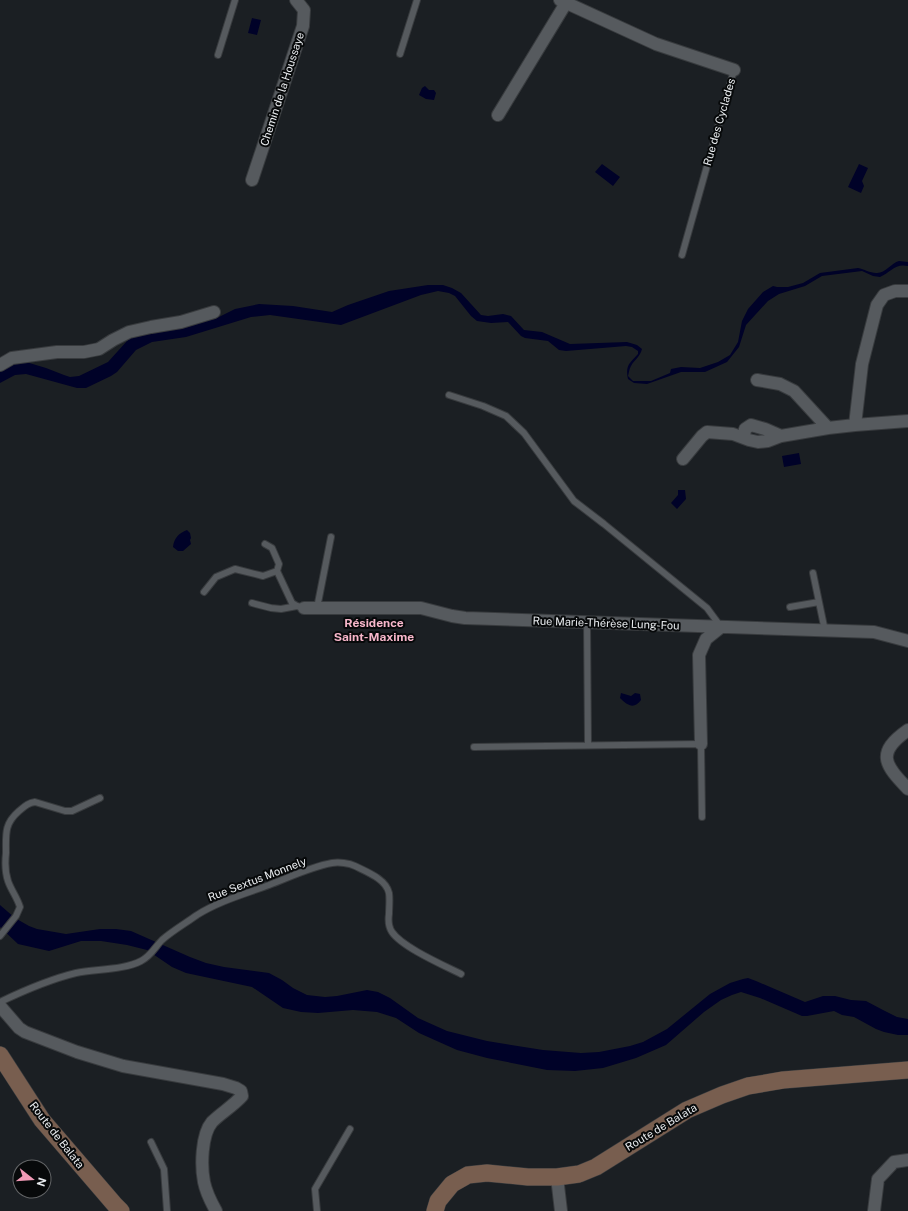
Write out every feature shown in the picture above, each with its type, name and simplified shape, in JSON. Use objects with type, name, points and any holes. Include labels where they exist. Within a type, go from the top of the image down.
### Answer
[{"type":"main road","name":"Route de Balata","points":[[1,1058],[42,1120],[121,1211]]},
{"type":"main road","name":"Route de Balata","points":[[435,1211],[438,1201],[452,1184],[468,1174],[487,1172],[557,1177],[579,1174],[596,1167],[686,1110],[748,1086],[783,1080],[908,1070]]},
{"type":"street","name":"Chemin de la Houssaye","points":[[252,180],[303,26],[304,10],[296,0]]},
{"type":"street","name":"Rue des Cyclades","points":[[498,115],[563,2],[656,44],[734,70]]},
{"type":"street","points":[[854,425],[862,364],[877,305],[884,295],[895,291],[908,291]]},
{"type":"street","points":[[0,365],[12,358],[57,352],[84,352],[99,349],[129,332],[181,322],[214,312]]},
{"type":"street","points":[[757,380],[780,384],[794,391],[828,428]]},
{"type":"street","points":[[683,459],[707,432],[733,434],[758,442],[768,441],[781,436],[828,428],[908,421]]},
{"type":"street","name":"Rue Marie-Thérèse Lung-Fou","points":[[301,607],[421,608],[465,618],[874,632],[908,641]]},
{"type":"street","points":[[701,744],[699,655],[706,639],[721,627]]},
{"type":"street","points":[[908,730],[896,740],[889,750],[886,761],[890,770],[908,789]]},
{"type":"street","points":[[0,1006],[18,1028],[77,1052],[123,1066],[223,1084],[241,1091],[242,1096],[211,1123],[205,1136],[202,1155],[204,1182],[216,1211]]},
{"type":"street","points":[[874,1211],[878,1179],[894,1162],[908,1160]]},
{"type":"street","points":[[557,1177],[561,1211]]},
{"type":"lane","points":[[218,55],[235,0]]},
{"type":"lane","points":[[400,54],[417,0]]},
{"type":"lane","name":"Rue des Cyclades","points":[[682,255],[734,70]]},
{"type":"lane","points":[[449,395],[483,406],[506,416],[524,433],[574,501],[707,608],[721,627]]},
{"type":"lane","points":[[317,608],[331,536]]},
{"type":"lane","points":[[265,544],[272,548],[279,564],[277,571],[292,604],[301,607]]},
{"type":"lane","points":[[204,592],[216,577],[235,569],[264,576],[277,571]]},
{"type":"lane","points":[[813,574],[824,631]]},
{"type":"lane","points":[[790,607],[818,602]]},
{"type":"lane","points":[[252,603],[271,608],[301,607]]},
{"type":"lane","points":[[587,622],[588,745]]},
{"type":"lane","points":[[474,747],[701,744],[702,817]]},
{"type":"lane","points":[[0,936],[16,916],[20,906],[8,881],[6,873],[6,832],[12,817],[28,804],[35,802],[65,811],[72,811],[100,798]]},
{"type":"lane","name":"Rue Sextus Monnely","points":[[0,1002],[27,990],[72,974],[140,962],[148,957],[163,940],[198,914],[219,903],[311,868],[333,863],[354,865],[382,881],[389,894],[389,928],[398,939],[428,958],[461,974]]},
{"type":"lane","points":[[317,1211],[315,1189],[350,1130]]},
{"type":"lane","points":[[150,1142],[164,1169],[167,1211]]},
{"type":"water","points":[[252,18],[261,20],[257,35],[248,33]]},
{"type":"water","points":[[425,86],[429,90],[434,90],[436,93],[434,100],[426,99],[419,95],[422,88]]},
{"type":"water","points":[[602,164],[620,177],[613,186],[595,172]]},
{"type":"water","points":[[859,164],[868,168],[862,181],[864,186],[861,193],[848,187]]},
{"type":"water","points":[[899,261],[908,262],[908,266],[904,265],[896,267],[880,277],[873,276],[862,271],[822,276],[805,286],[779,294],[768,301],[746,325],[739,347],[727,362],[705,372],[681,372],[647,384],[634,383],[628,379],[627,370],[628,367],[638,354],[638,351],[632,347],[626,346],[566,351],[559,350],[548,341],[525,338],[521,336],[508,322],[491,323],[477,321],[471,316],[455,296],[438,291],[421,295],[341,325],[270,315],[251,317],[186,337],[152,342],[136,350],[117,372],[86,388],[77,388],[26,374],[15,375],[0,383],[0,369],[12,363],[26,362],[70,377],[79,376],[108,362],[135,334],[215,319],[235,309],[259,304],[293,306],[332,312],[389,291],[428,285],[443,285],[461,293],[481,315],[488,316],[503,314],[511,316],[524,330],[542,332],[570,344],[627,342],[637,345],[642,349],[630,367],[628,376],[633,381],[651,381],[670,373],[671,369],[681,367],[700,368],[718,362],[730,355],[738,342],[742,321],[748,309],[763,292],[773,286],[788,287],[803,283],[820,273],[858,268],[879,273]]},
{"type":"water","points":[[799,453],[801,464],[784,467],[782,456]]},
{"type":"water","points":[[678,490],[685,490],[686,499],[677,509],[671,503],[678,495]]},
{"type":"water","points":[[187,530],[190,533],[191,544],[183,551],[178,551],[173,547],[174,541],[179,534]]},
{"type":"water","points":[[621,693],[631,696],[635,693],[640,694],[641,700],[636,705],[630,705],[625,703],[620,698]]},
{"type":"water","points":[[0,905],[15,918],[37,929],[66,934],[100,929],[131,931],[206,963],[269,973],[307,995],[325,997],[367,990],[378,992],[390,998],[418,1018],[447,1031],[487,1041],[543,1050],[581,1053],[599,1052],[643,1042],[667,1029],[710,994],[730,983],[748,978],[805,1002],[823,996],[835,996],[851,1000],[866,1001],[897,1017],[908,1019],[908,1035],[898,1035],[884,1032],[854,1017],[842,1015],[834,1011],[802,1016],[760,998],[741,992],[721,1000],[704,1012],[666,1045],[636,1058],[603,1068],[575,1071],[547,1070],[487,1058],[457,1050],[419,1033],[396,1018],[377,1012],[353,1010],[318,1013],[301,1012],[283,1008],[252,987],[186,973],[172,967],[147,950],[127,945],[101,941],[81,941],[49,951],[18,944],[0,927]]},
{"type":"district","name":"Résidence Saint-Maxime","points":[[374,630]]}]
